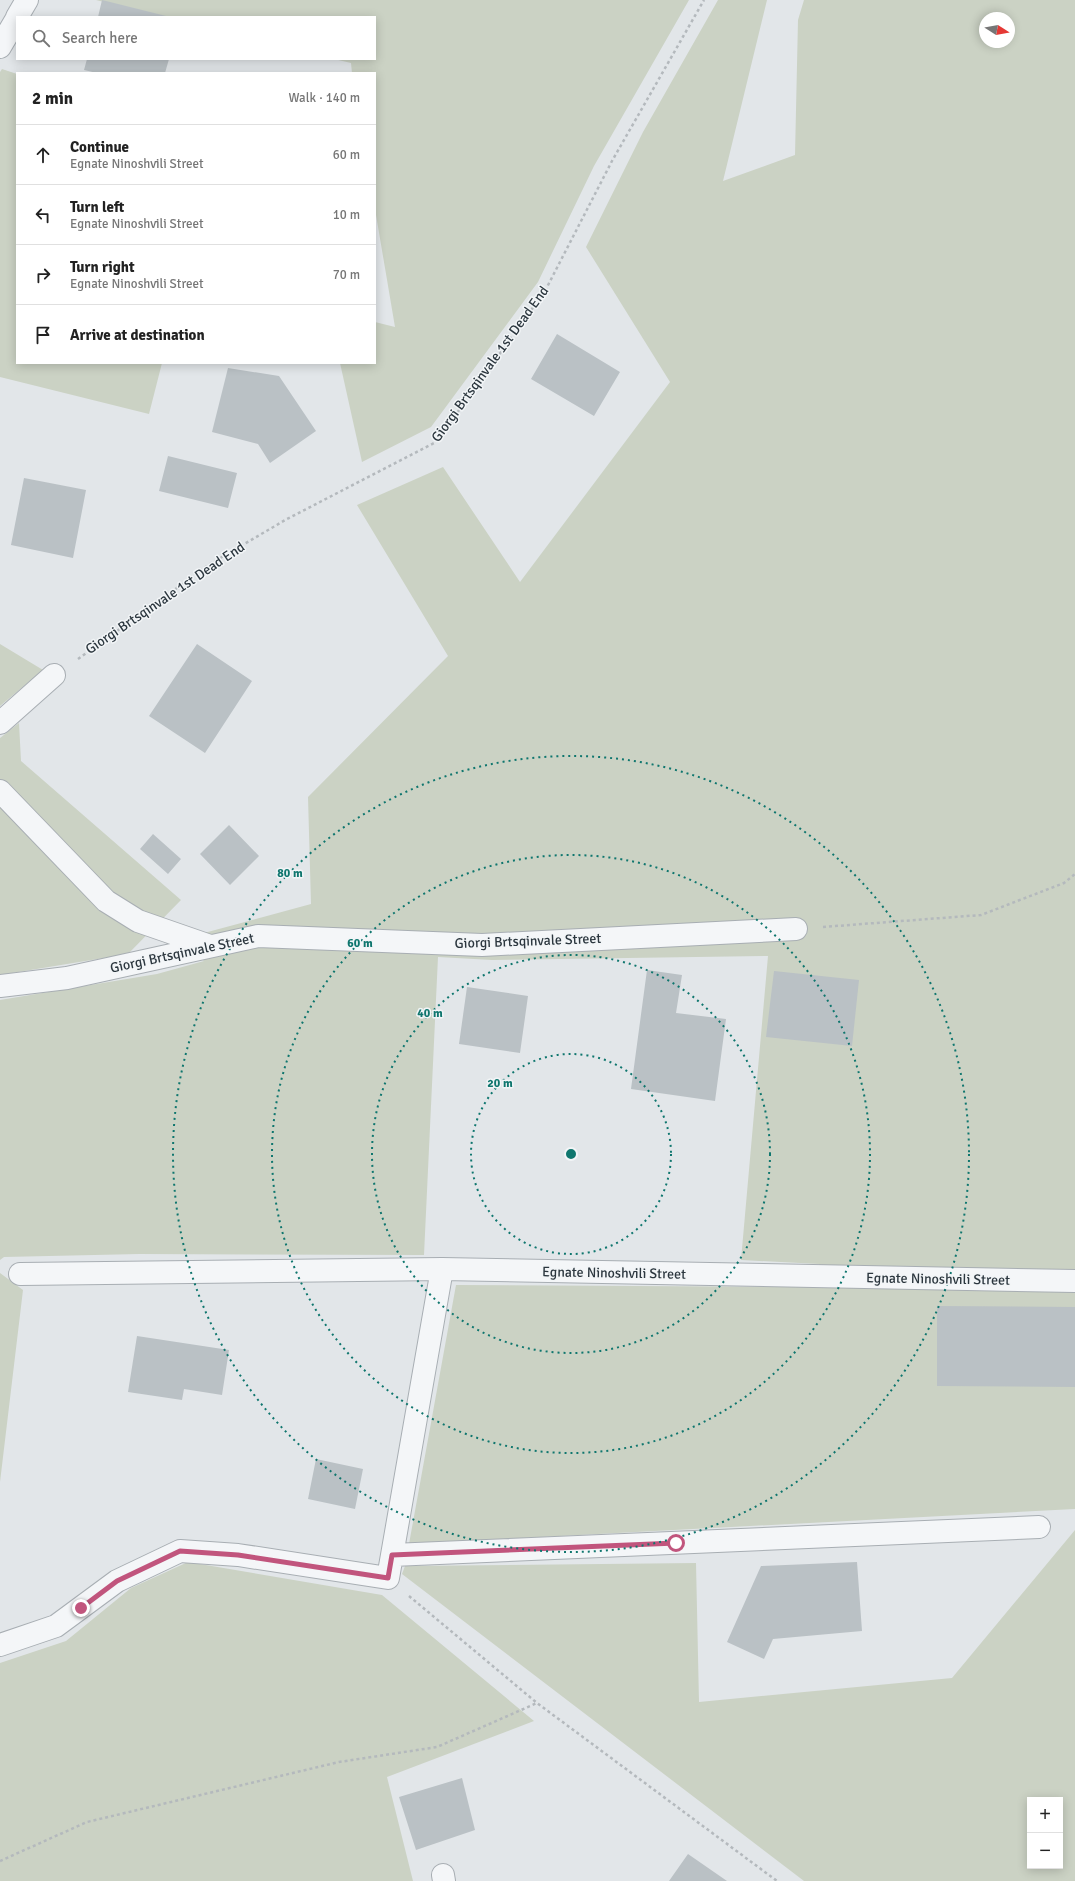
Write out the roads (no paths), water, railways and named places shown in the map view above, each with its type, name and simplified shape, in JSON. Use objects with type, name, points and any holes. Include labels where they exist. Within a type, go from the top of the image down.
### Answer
[{"type":"street","points":[[18,16],[27,0]]},
{"type":"street","points":[[0,47],[16,19]]},
{"type":"street","points":[[0,723],[54,675]]},
{"type":"street","points":[[0,791],[106,901],[138,921],[210,946]]},
{"type":"street","name":"Giorgi Brtsqinvale Street","points":[[0,986],[67,978],[258,936],[482,945],[796,929]]},
{"type":"street","points":[[0,1645],[56,1626],[117,1581],[180,1551],[238,1555],[388,1578],[442,1269]]},
{"type":"street","name":"Egnate Ninoshvili Street","points":[[20,1274],[442,1269],[1075,1281]]},
{"type":"street","points":[[392,1555],[1039,1527]]}]
